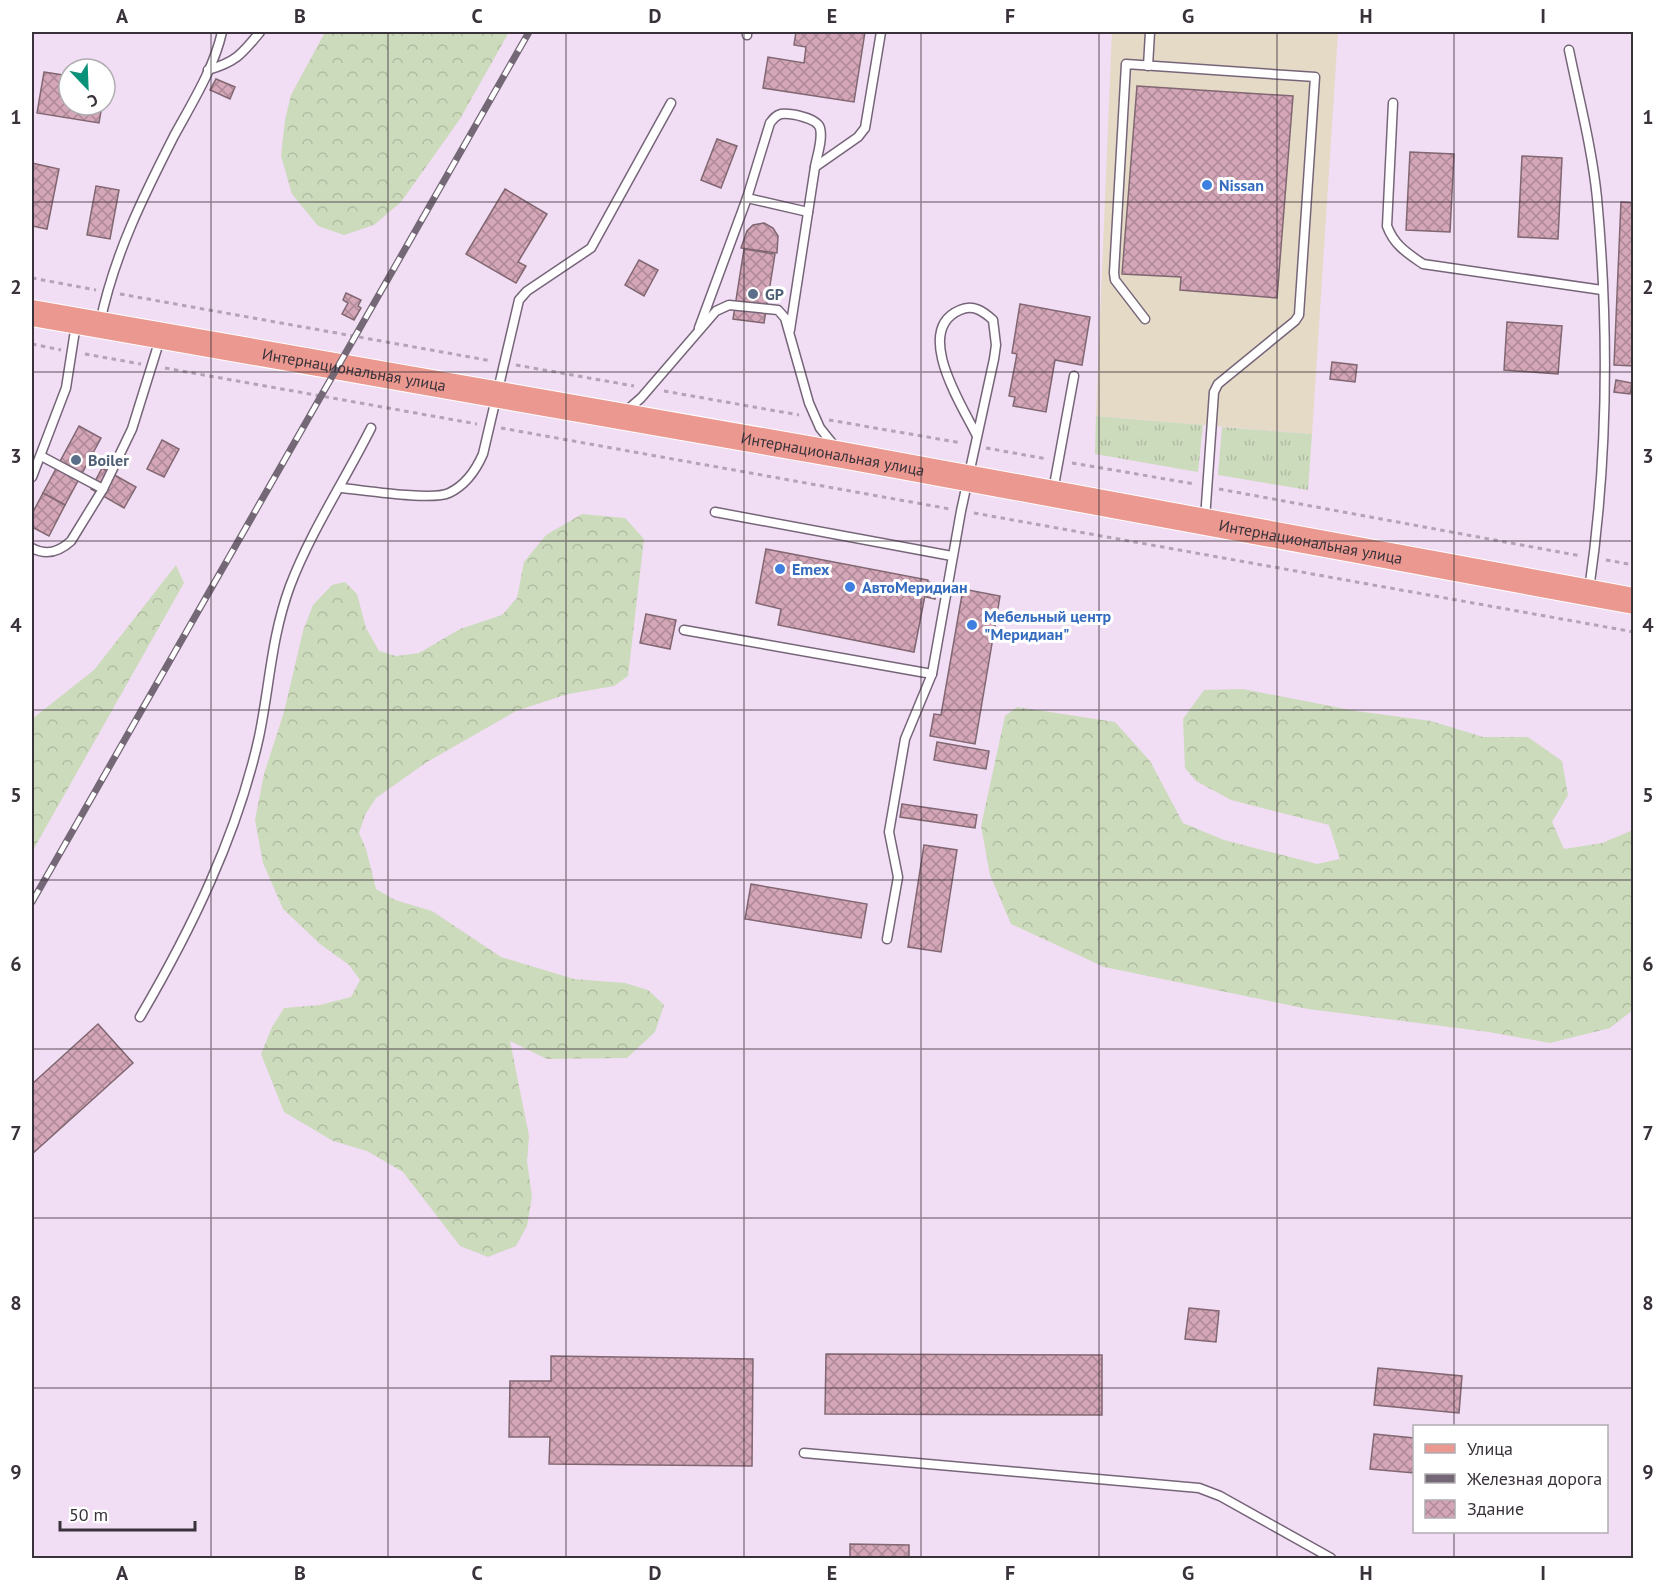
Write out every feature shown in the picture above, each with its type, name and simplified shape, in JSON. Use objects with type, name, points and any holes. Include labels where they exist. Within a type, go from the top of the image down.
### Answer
[{"type":"main road","name":"Интернациональная улица","points":[[32,313],[842,455],[1634,601]]},
{"type":"lane","points":[[32,477],[66,388],[72,351],[106,291],[135,212],[208,70],[222,32]]},
{"type":"lane","points":[[208,70],[230,64],[260,32]]},
{"type":"lane","points":[[815,166],[858,137],[865,128],[881,32]]},
{"type":"lane","points":[[1148,66],[1150,32]]},
{"type":"lane","points":[[1569,50],[1597,197],[1602,290],[1604,419],[1589,593]]},
{"type":"lane","points":[[1145,319],[1115,280],[1113,273],[1126,64],[1315,77],[1299,315],[1218,384],[1214,392],[1205,523]]},
{"type":"lane","points":[[341,488],[432,496],[448,494],[470,476],[478,466],[490,426],[495,395],[516,307],[521,296],[591,248],[671,103]]},
{"type":"lane","points":[[1394,103],[1387,226],[1392,239],[1404,251],[1423,264],[1602,290]]},
{"type":"lane","points":[[697,334],[747,198],[770,123],[782,114],[815,121],[819,125],[821,134],[789,335]]},
{"type":"lane","points":[[747,198],[808,212]]},
{"type":"lane","points":[[618,417],[641,398],[716,311],[729,305],[778,310],[785,318],[815,417],[826,438],[842,455]]},
{"type":"lane","points":[[887,939],[898,877],[889,832],[905,739],[932,674],[952,556],[996,345],[993,320],[979,309],[967,307],[949,317],[944,325],[940,354],[977,436]]},
{"type":"lane","points":[[32,548],[47,553],[65,547],[103,489],[132,429],[161,336]]},
{"type":"lane","points":[[1053,495],[1074,376]]},
{"type":"lane","points":[[140,1017],[180,948],[230,832],[259,736],[269,665],[279,621],[291,584],[311,541],[371,428]]},
{"type":"lane","points":[[41,456],[103,489]]},
{"type":"lane","points":[[716,512],[952,556]]},
{"type":"lane","points":[[684,630],[932,674]]},
{"type":"lane","points":[[804,1453],[1199,1488],[1220,1496],[1331,1558]]},
{"type":"path","points":[[32,344],[1634,632]]},
{"type":"shaded area","points":[[1112,32],[1338,32],[1312,434],[1096,416]]},
{"type":"green space","points":[[325,32],[509,32],[460,119],[401,202],[374,225],[344,235],[318,226],[292,194],[281,156],[285,120],[291,95]]},
{"type":"green space","points":[[1096,416],[1203,425],[1198,472],[1095,454]]},
{"type":"green space","points":[[1222,427],[1312,434],[1308,490],[1218,475]]},
{"type":"green space","points":[[582,514],[625,518],[644,539],[628,676],[614,686],[568,694],[516,711],[427,762],[376,798],[365,815],[359,833],[366,849],[376,889],[395,900],[432,911],[501,957],[574,979],[625,983],[648,990],[664,1005],[655,1032],[627,1058],[547,1059],[510,1041],[529,1136],[527,1161],[532,1197],[527,1226],[516,1246],[488,1257],[460,1246],[403,1172],[367,1151],[333,1141],[284,1112],[261,1054],[272,1027],[284,1008],[320,1005],[351,997],[360,980],[349,965],[320,944],[283,909],[263,863],[255,820],[264,774],[284,712],[303,631],[313,605],[332,585],[345,582],[357,594],[366,628],[379,651],[396,656],[419,653],[460,629],[502,615],[517,598],[524,562],[546,535]]},
{"type":"green space","points":[[176,565],[184,583],[32,852],[32,719],[94,670]]},
{"type":"green space","points":[[1243,689],[1356,711],[1431,721],[1483,737],[1528,737],[1562,761],[1568,795],[1552,822],[1564,849],[1602,843],[1633,830],[1633,1010],[1610,1028],[1550,1043],[1489,1032],[1308,1009],[1104,967],[1011,924],[990,875],[981,826],[1005,716],[1017,707],[1115,722],[1150,761],[1183,823],[1224,840],[1317,864],[1340,859],[1329,825],[1231,800],[1196,781],[1185,768],[1183,719],[1204,690]]},
{"type":"building","points":[[796,32],[865,32],[854,102],[763,88],[768,57],[804,63],[806,47],[794,45]]},
{"type":"building","points":[[44,72],[57,74],[57,116],[37,113]]},
{"type":"building","points":[[216,79],[235,87],[230,99],[210,90]]},
{"type":"building","name":"Nissan","points":[[1137,86],[1293,96],[1277,298],[1180,290],[1181,277],[1122,274]]},
{"type":"building","points":[[62,117],[100,117],[99,123]]},
{"type":"building","points":[[717,139],[737,146],[721,188],[701,180]]},
{"type":"building","points":[[1410,152],[1454,154],[1450,232],[1406,230]]},
{"type":"building","points":[[1522,156],[1562,158],[1558,239],[1518,237]]},
{"type":"building","points":[[32,163],[59,169],[47,229],[32,226]]},
{"type":"building","points":[[96,186],[119,190],[110,239],[87,235]]},
{"type":"building","points":[[505,189],[547,214],[518,262],[526,266],[516,283],[466,254]]},
{"type":"building","points":[[1621,202],[1634,203],[1634,366],[1614,365]]},
{"type":"building","points":[[764,223],[773,228],[778,236],[777,253],[741,248],[747,231],[753,225]]},
{"type":"building","points":[[744,249],[775,254],[764,323],[733,319]]},
{"type":"building","points":[[639,260],[658,270],[644,296],[625,285]]},
{"type":"building","points":[[346,293],[361,300],[358,306],[361,308],[354,320],[342,314],[348,303],[343,300]]},
{"type":"building","points":[[1020,304],[1090,317],[1082,365],[1055,360],[1046,412],[1013,406],[1015,397],[1009,396],[1017,354],[1012,353]]},
{"type":"building","points":[[1507,322],[1562,326],[1558,374],[1504,370]]},
{"type":"building","points":[[1332,362],[1357,365],[1355,382],[1330,379]]},
{"type":"building","points":[[1616,380],[1632,383],[1630,394],[1614,392]]},
{"type":"building","points":[[79,426],[101,438],[65,505],[43,493]]},
{"type":"building","points":[[162,440],[179,449],[164,477],[147,469]]},
{"type":"building","points":[[102,468],[136,487],[124,508],[91,489]]},
{"type":"building","points":[[43,493],[65,505],[49,536],[32,527],[32,514]]},
{"type":"building","points":[[766,549],[928,580],[914,652],[778,625],[781,609],[756,603]]},
{"type":"building","points":[[928,582],[938,584],[935,599],[926,597]]},
{"type":"building","points":[[963,589],[1000,596],[975,744],[930,736],[934,714],[941,715]]},
{"type":"building","points":[[646,614],[676,620],[670,649],[640,643]]},
{"type":"building","points":[[937,742],[989,751],[986,769],[934,760]]},
{"type":"building","points":[[902,804],[977,815],[975,828],[900,817]]},
{"type":"building","points":[[924,845],[957,850],[941,952],[908,947]]},
{"type":"building","points":[[751,884],[867,904],[861,938],[745,919]]},
{"type":"building","points":[[98,1024],[133,1063],[32,1154],[32,1084]]},
{"type":"building","points":[[1189,1308],[1219,1311],[1216,1342],[1185,1339]]},
{"type":"building","points":[[826,1354],[1102,1355],[1102,1415],[825,1414]]},
{"type":"building","points":[[551,1356],[753,1359],[752,1466],[549,1464],[550,1437],[509,1437],[510,1381],[551,1381]]},
{"type":"building","points":[[1378,1368],[1462,1376],[1459,1413],[1374,1405]]},
{"type":"building","points":[[1374,1434],[1413,1438],[1413,1473],[1370,1469]]},
{"type":"building","points":[[850,1544],[909,1545],[909,1558],[850,1558]]},
{"type":"railway","points":[[32,902],[529,32]]},
{"type":"place","name":"Nissan","points":[[1207,185]]},
{"type":"place","name":"GP","points":[[753,294]]},
{"type":"place","name":"Boiler","points":[[76,460]]},
{"type":"place","name":"Emex","points":[[780,569]]},
{"type":"place","name":"АвтоМеридиан","points":[[850,587]]},
{"type":"place","name":"Мебельный центр \"Меридиан\"","points":[[972,625]]}]
